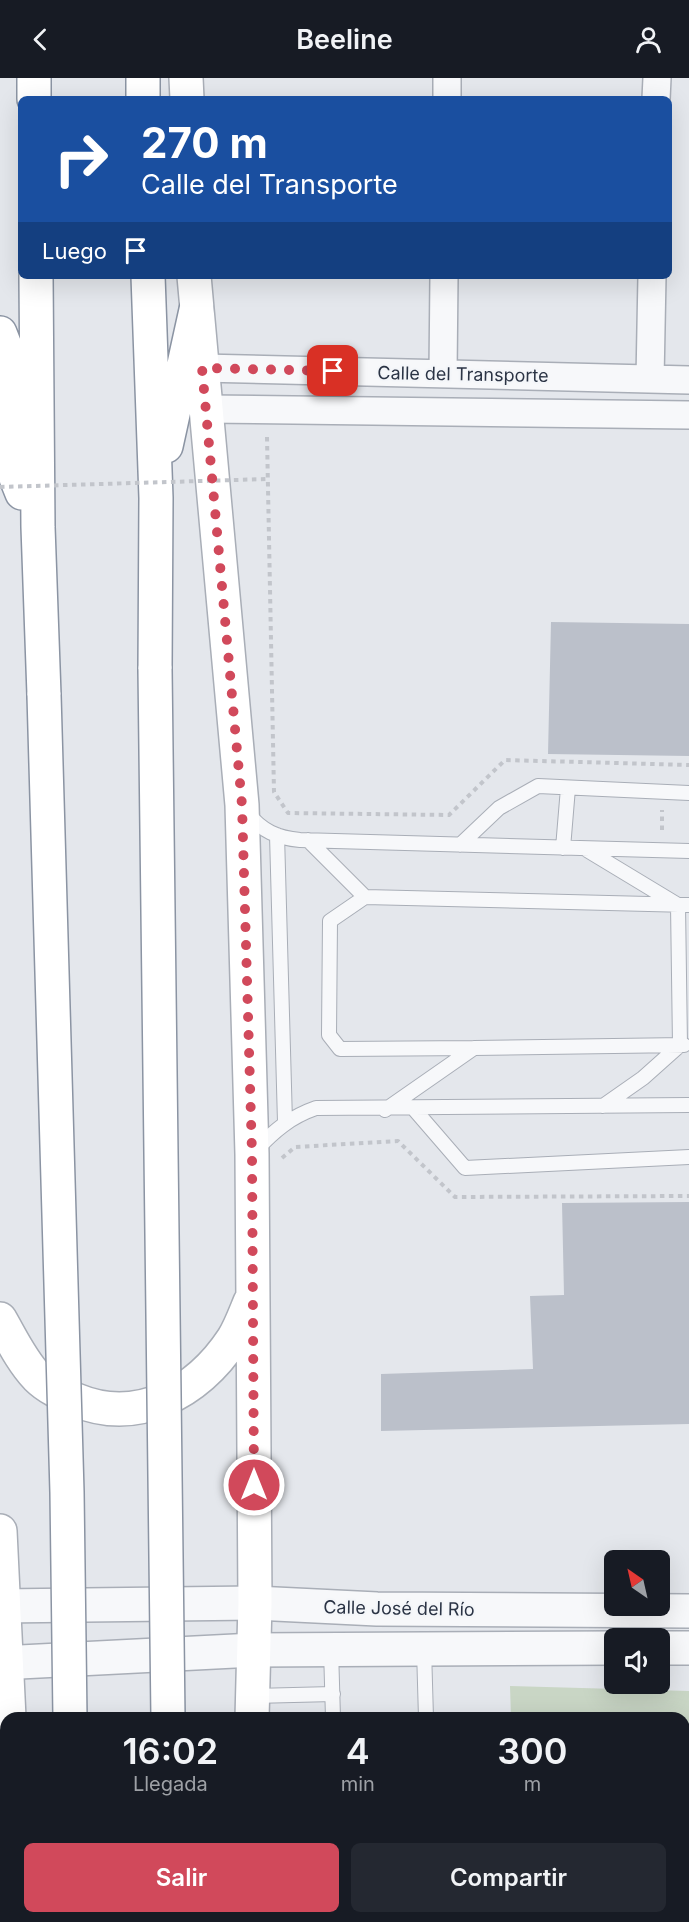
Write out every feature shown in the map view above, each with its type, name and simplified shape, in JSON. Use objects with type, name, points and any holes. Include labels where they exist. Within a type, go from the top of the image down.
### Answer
[{"type":"main road","points":[[34,78],[34,96]]},
{"type":"main road","points":[[143,78],[143,96]]},
{"type":"main road","points":[[186,78],[186,96]]},
{"type":"main road","points":[[36,279],[38,527],[67,1480],[70,1712]]},
{"type":"main road","points":[[148,279],[156,498],[155,669],[168,1712]]},
{"type":"main road","points":[[194,279],[242,805],[252,1154],[255,1603],[253,1707]]},
{"type":"main road","points":[[156,498],[182,366],[196,310]]},
{"type":"main road","points":[[0,333],[10,361],[16,478],[38,527]]},
{"type":"main road","points":[[0,1319],[17,1350],[37,1377],[58,1392],[86,1404],[110,1410],[148,1407],[189,1386],[207,1370],[233,1339],[253,1295]]},
{"type":"main road","points":[[0,1531],[3,1663],[8,1712]]},
{"type":"street","points":[[447,78],[447,96]]},
{"type":"street","points":[[656,96],[657,78]]},
{"type":"street","points":[[443,373],[444,279]]},
{"type":"street","points":[[650,379],[652,279]]},
{"type":"street","name":"Calle del Transporte","points":[[202,368],[689,380]]},
{"type":"street","name":"Calle del Transporte","points":[[206,408],[689,415]]},
{"type":"street","name":"Calle José del Río","points":[[2,1606],[255,1603],[377,1609],[689,1611]]},
{"type":"street","points":[[3,1663],[254,1650],[604,1648]]},
{"type":"street","points":[[670,1648],[689,1648]]},
{"type":"lane","points":[[460,845],[499,808],[516,796],[538,786],[689,794]]},
{"type":"lane","points":[[563,848],[568,788]]},
{"type":"lane","points":[[242,805],[257,826],[277,836],[308,840],[689,851]]},
{"type":"lane","points":[[277,836],[285,1122]]},
{"type":"lane","points":[[308,840],[365,897]]},
{"type":"lane","points":[[585,849],[683,905]]},
{"type":"lane","points":[[683,905],[365,897],[330,921],[330,1035],[340,1049],[685,1045]]},
{"type":"lane","points":[[683,905],[685,1045]]},
{"type":"lane","points":[[603,1106],[685,1045]]},
{"type":"lane","points":[[385,1110],[474,1048]]},
{"type":"lane","points":[[252,1154],[285,1122],[296,1115],[316,1108],[385,1110],[689,1105]]},
{"type":"lane","points":[[414,1109],[465,1168],[689,1157]]},
{"type":"lane","points":[[332,1649],[333,1712]]},
{"type":"lane","points":[[424,1649],[426,1712]]},
{"type":"lane","points":[[253,1707],[333,1694]]},
{"type":"path","points":[[266,410],[274,792],[288,813],[449,815],[505,760],[689,765]]},
{"type":"path","points":[[0,487],[268,479]]},
{"type":"path","points":[[282,1170],[282,1158],[296,1147],[398,1142],[455,1197],[689,1196]]},
{"type":"green space","points":[[510,1686],[604,1689],[604,1694],[670,1694],[670,1690],[689,1691],[689,1712],[511,1712]]},
{"type":"building","points":[[551,622],[689,624],[689,756],[548,754]]},
{"type":"building","points":[[689,1202],[689,1424],[381,1431],[381,1374],[533,1369],[530,1296],[564,1295],[562,1203]]},
{"type":"route","points":[[254,1485],[252,1154],[242,805],[202,368],[333,371]]}]
